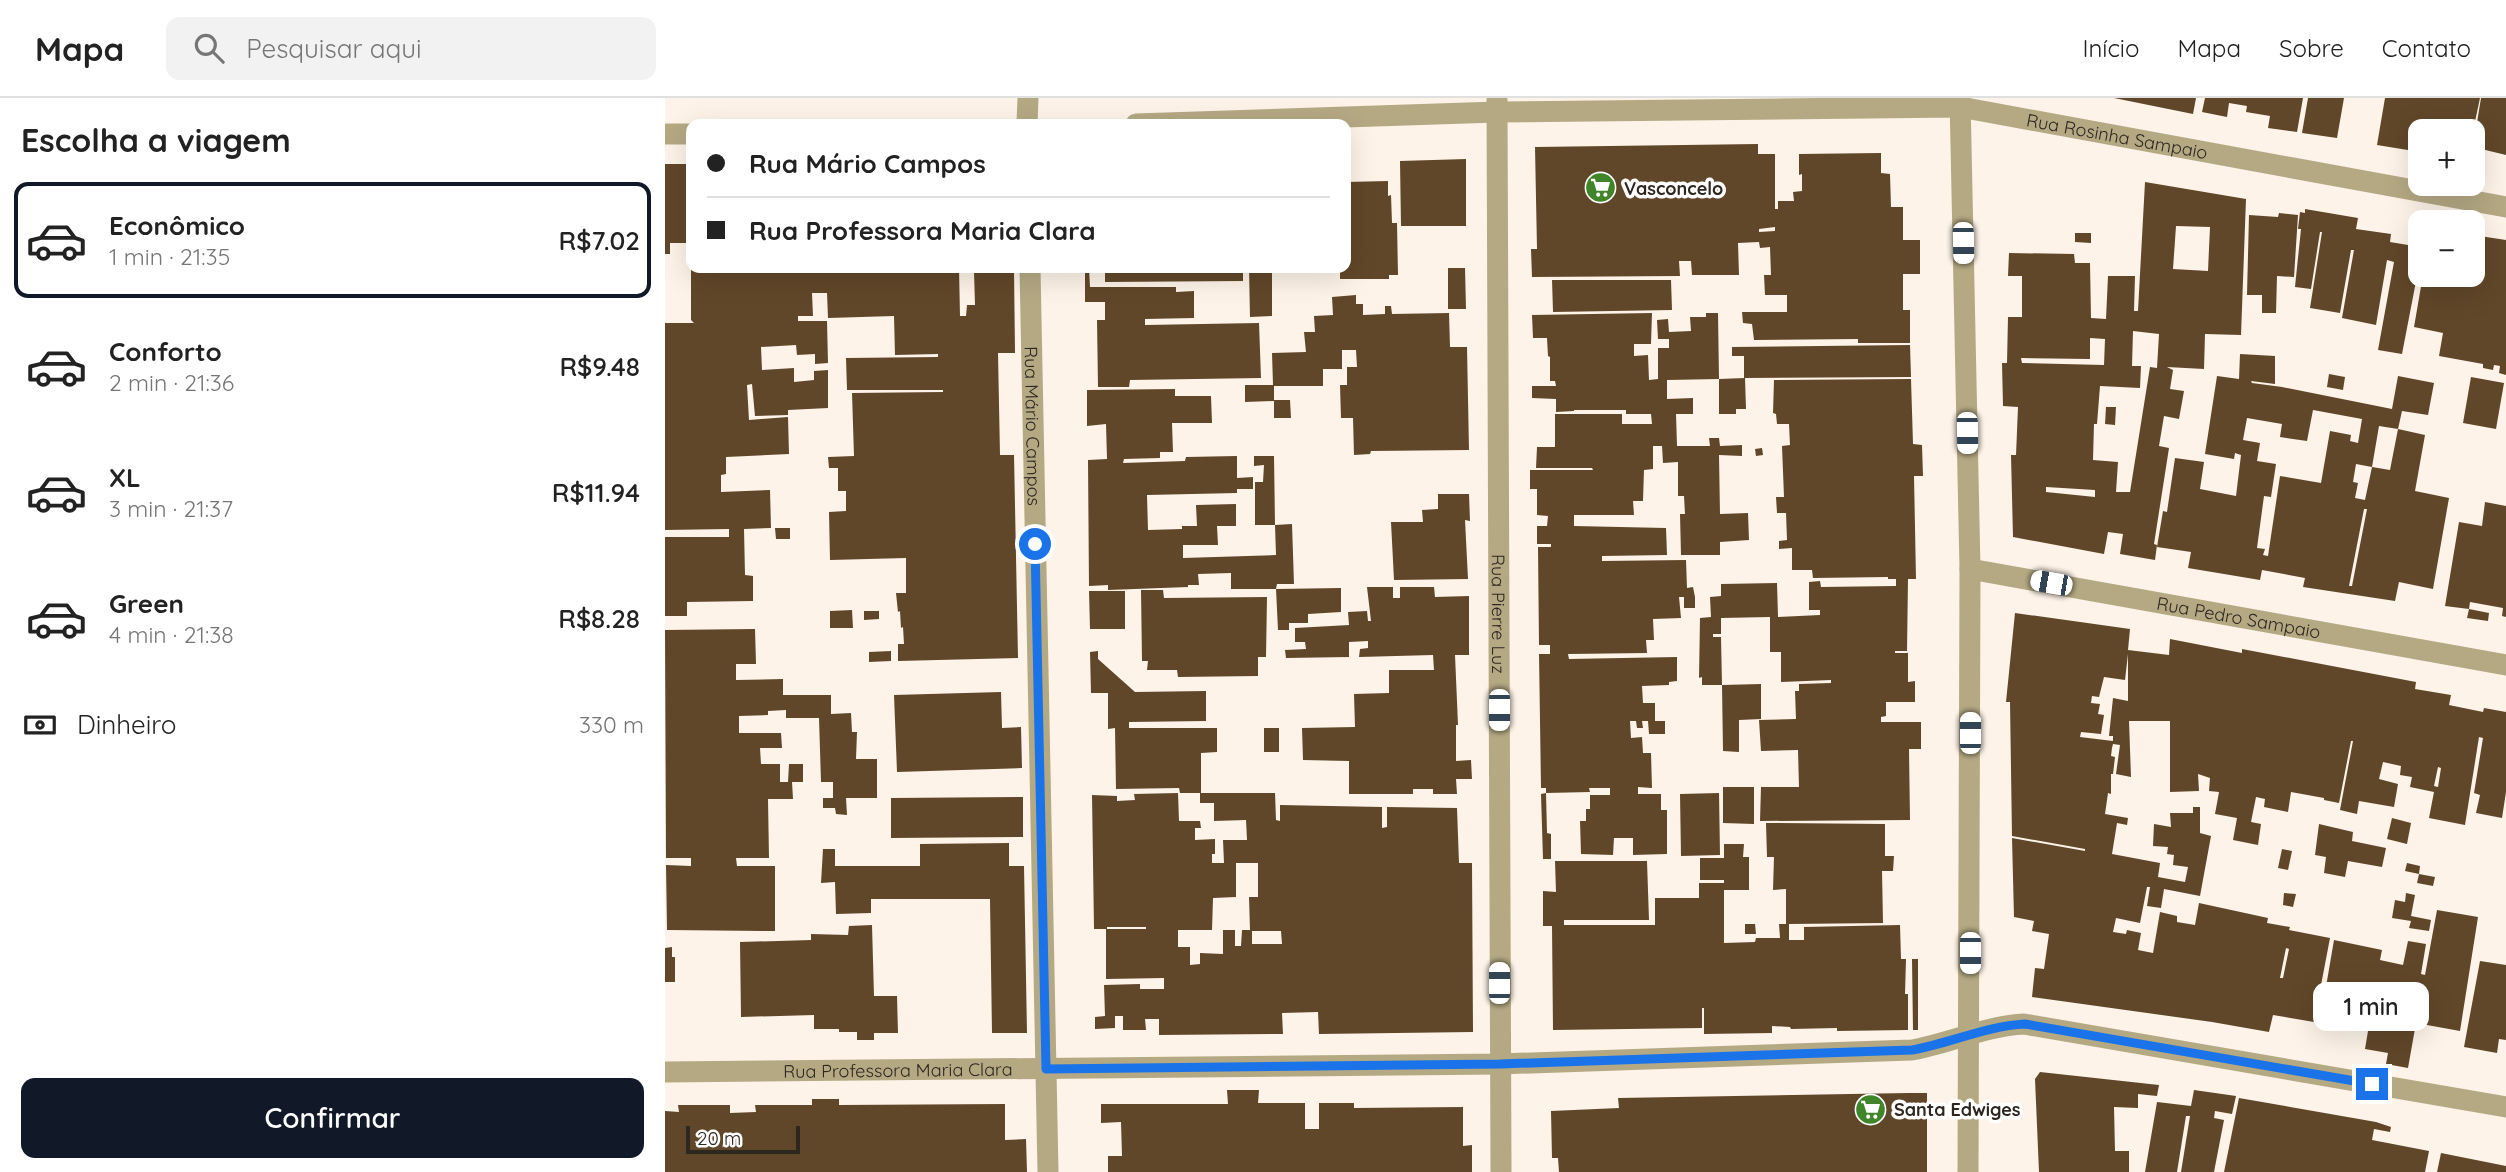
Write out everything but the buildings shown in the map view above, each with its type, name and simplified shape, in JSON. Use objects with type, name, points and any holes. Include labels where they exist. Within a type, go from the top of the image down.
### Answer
[{"type":"street","points":[[1027,119],[1028,98]]},
{"type":"street","points":[[1960,102],[1970,569],[1968,1172]]},
{"type":"street","name":"Rua Rosinha Sampaio","points":[[1231,119],[1497,105],[1960,102],[2506,207]]},
{"type":"street","name":"Rua Pierre Luz","points":[[1497,105],[1501,1172]]},
{"type":"street","points":[[665,134],[686,134]]},
{"type":"street","name":"Rua Mário Campos","points":[[1030,273],[1048,1172]]},
{"type":"street","name":"Rua Pedro Sampaio","points":[[1970,569],[2506,665]]},
{"type":"street","name":"Rua Professora Maria Clara","points":[[665,1072],[1500,1064],[1912,1050],[1939,1045],[2000,1026],[2025,1024],[2506,1107]]},
{"type":"place","name":"Vasconcelo","points":[[1601,188]]},
{"type":"place","name":"Santa Edwiges","points":[[1871,1109]]},
{"type":"route","points":[[1035,544],[1046,1069],[1500,1064],[1912,1050],[1939,1045],[2000,1026],[2025,1024],[2372,1084]]}]
